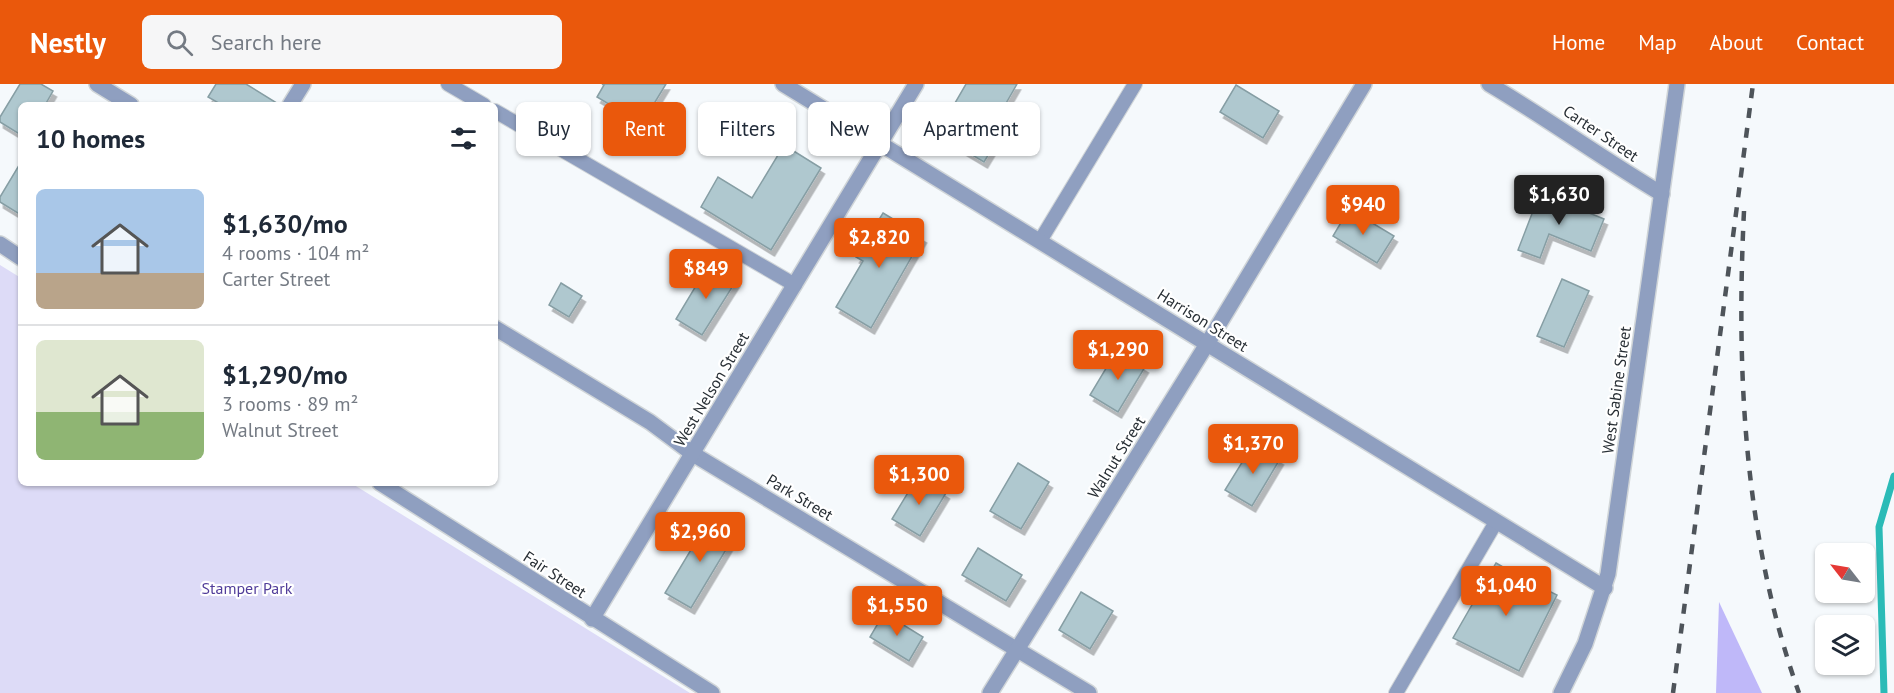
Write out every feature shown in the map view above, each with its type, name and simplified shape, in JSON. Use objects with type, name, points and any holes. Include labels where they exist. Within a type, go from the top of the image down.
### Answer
[{"type":"street","points":[[97,84],[126,102]]},
{"type":"street","points":[[292,102],[303,84]]},
{"type":"street","name":"Harrison Street","points":[[783,84],[812,102]]},
{"type":"street","name":"West Nelson Street","points":[[890,129],[916,84]]},
{"type":"street","name":"Walnut Street","points":[[990,693],[1207,344],[1364,84]]},
{"type":"street","name":"Carter Street","points":[[1489,84],[1537,112],[1597,154],[1662,194]]},
{"type":"street","name":"West Sabine Street","points":[[1561,693],[1585,644],[1605,588],[1677,84]]},
{"type":"street","name":"Harrison Street","points":[[890,149],[1605,588]]},
{"type":"street","name":"West Nelson Street","points":[[592,619],[874,156]]},
{"type":"street","points":[[0,244],[18,256]]},
{"type":"street","name":"Park Street","points":[[498,330],[650,422],[693,454],[1089,693]]},
{"type":"street","name":"Fair Street","points":[[385,486],[712,693]]},
{"type":"lane","points":[[448,84],[479,102]]},
{"type":"lane","points":[[1040,241],[1135,84]]},
{"type":"lane","points":[[498,113],[795,285]]},
{"type":"lane","points":[[1396,693],[1496,522]]},
{"type":"green space","name":"Stamper Park","points":[[0,265],[18,276],[18,486],[356,486],[690,693],[0,693]]},
{"type":"shaded area","points":[[1719,602],[1762,693],[1716,693]]},
{"type":"building","points":[[20,84],[41,84],[53,91],[47,102],[18,102],[18,133],[0,122],[0,117]]},
{"type":"building","points":[[216,84],[246,84],[275,102],[217,102],[208,97]]},
{"type":"building","points":[[602,84],[666,84],[655,102],[605,102],[597,97],[604,85]]},
{"type":"building","points":[[966,84],[1017,84],[1007,102],[956,102]]},
{"type":"building","points":[[1236,85],[1279,111],[1263,138],[1220,112]]},
{"type":"building","points":[[796,152],[821,168],[771,250],[701,207],[718,177],[752,198],[777,156],[796,156]]},
{"type":"building","points":[[974,156],[988,156],[984,162]]},
{"type":"building","points":[[18,167],[18,213],[0,202],[0,197]]},
{"type":"building","points":[[1540,193],[1604,219],[1591,251],[1549,234],[1540,258],[1518,250]]},
{"type":"building","points":[[1349,209],[1394,236],[1377,263],[1333,236]]},
{"type":"building","points":[[883,213],[923,237],[871,328],[836,307],[863,261],[856,257]]},
{"type":"building","points":[[709,264],[736,281],[702,335],[676,319]]},
{"type":"building","points":[[1562,279],[1589,291],[1564,347],[1537,336]]},
{"type":"building","points":[[561,283],[582,296],[569,317],[549,305]]},
{"type":"building","points":[[1117,350],[1145,367],[1118,412],[1090,395]]},
{"type":"building","points":[[1254,443],[1280,459],[1252,506],[1225,490]]},
{"type":"building","points":[[1018,463],[1049,482],[1021,529],[990,511]]},
{"type":"building","points":[[918,476],[946,493],[920,536],[892,519]]},
{"type":"building","points":[[710,518],[736,533],[691,608],[665,593]]},
{"type":"building","points":[[978,548],[1022,575],[1006,601],[962,575]]},
{"type":"building","points":[[1496,563],[1557,595],[1519,671],[1453,638]]},
{"type":"building","points":[[1081,592],[1113,611],[1090,649],[1059,630]]},
{"type":"building","points":[[884,613],[923,637],[909,661],[870,637]]},
{"type":"waterway","points":[[1884,693],[1879,527],[1894,476]]},
{"type":"railway","points":[[1673,693],[1753,84]]},
{"type":"railway","points":[[1744,211],[1741,333],[1748,455],[1755,515],[1766,575],[1799,693]]}]
